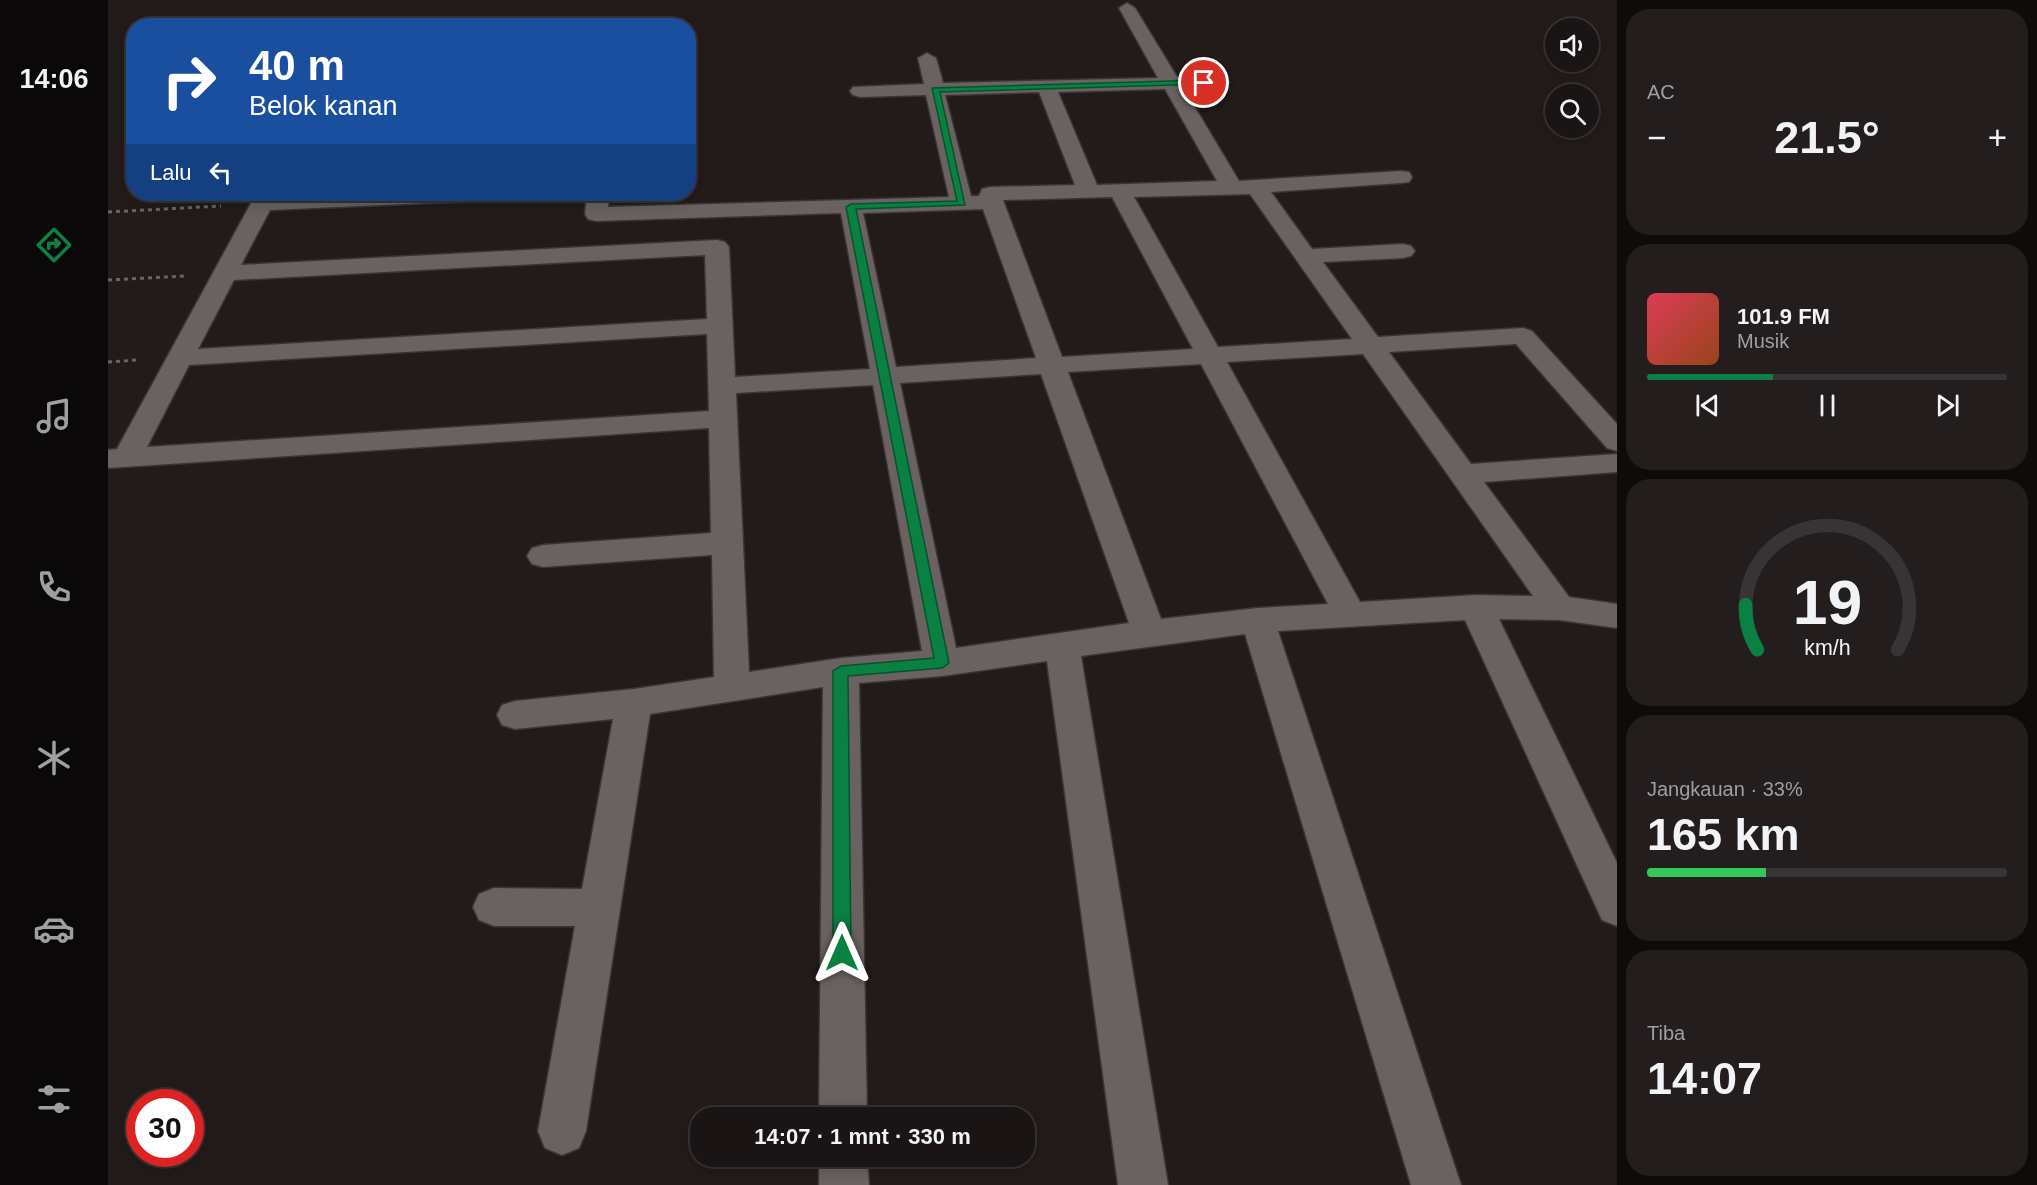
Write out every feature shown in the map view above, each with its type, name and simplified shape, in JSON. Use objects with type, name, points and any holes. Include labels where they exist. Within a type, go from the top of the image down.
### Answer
[{"type":"street","points":[[1127,8],[1232,188]]},
{"type":"street","points":[[927,58],[962,203]]},
{"type":"street","points":[[860,91],[1220,82]]},
{"type":"street","points":[[1047,87],[1089,192]]},
{"type":"street","points":[[1149,633],[1050,366],[990,194],[1232,188],[1401,177]]},
{"type":"street","points":[[1256,187],[1559,609]]},
{"type":"street","points":[[1120,191],[1350,614]]},
{"type":"street","points":[[117,458],[180,358],[263,201]]},
{"type":"street","points":[[597,201],[596,214],[992,202]]},
{"type":"street","points":[[851,207],[942,663]]},
{"type":"street","points":[[715,210],[732,686]]},
{"type":"street","points":[[225,273],[717,247]]},
{"type":"street","points":[[1306,256],[1403,251]]},
{"type":"street","points":[[180,358],[720,326]]},
{"type":"street","points":[[722,386],[1523,336],[1617,442]]},
{"type":"street","points":[[117,458],[723,419]]},
{"type":"street","points":[[1463,474],[1617,463]]},
{"type":"street","points":[[543,556],[727,543]]},
{"type":"street","points":[[1476,607],[1617,907]]},
{"type":"street","points":[[515,715],[634,703],[732,686],[841,671],[942,663],[1149,633],[1258,620],[1476,607],[1559,609],[1617,616]]},
{"type":"street","points":[[1258,620],[1436,1185]]},
{"type":"street","points":[[1062,647],[1143,1185]]},
{"type":"street","points":[[841,671],[843,1107]]},
{"type":"street","points":[[562,1131],[634,703]]},
{"type":"street","points":[[494,907],[598,908]]},
{"type":"street","points":[[843,1167],[844,1185]]},
{"type":"path","points":[[108,212],[240,201]]},
{"type":"path","points":[[108,280],[225,273]]},
{"type":"route","points":[[842,953],[841,671],[942,663],[851,207],[962,203],[935,90],[1204,83]]}]
